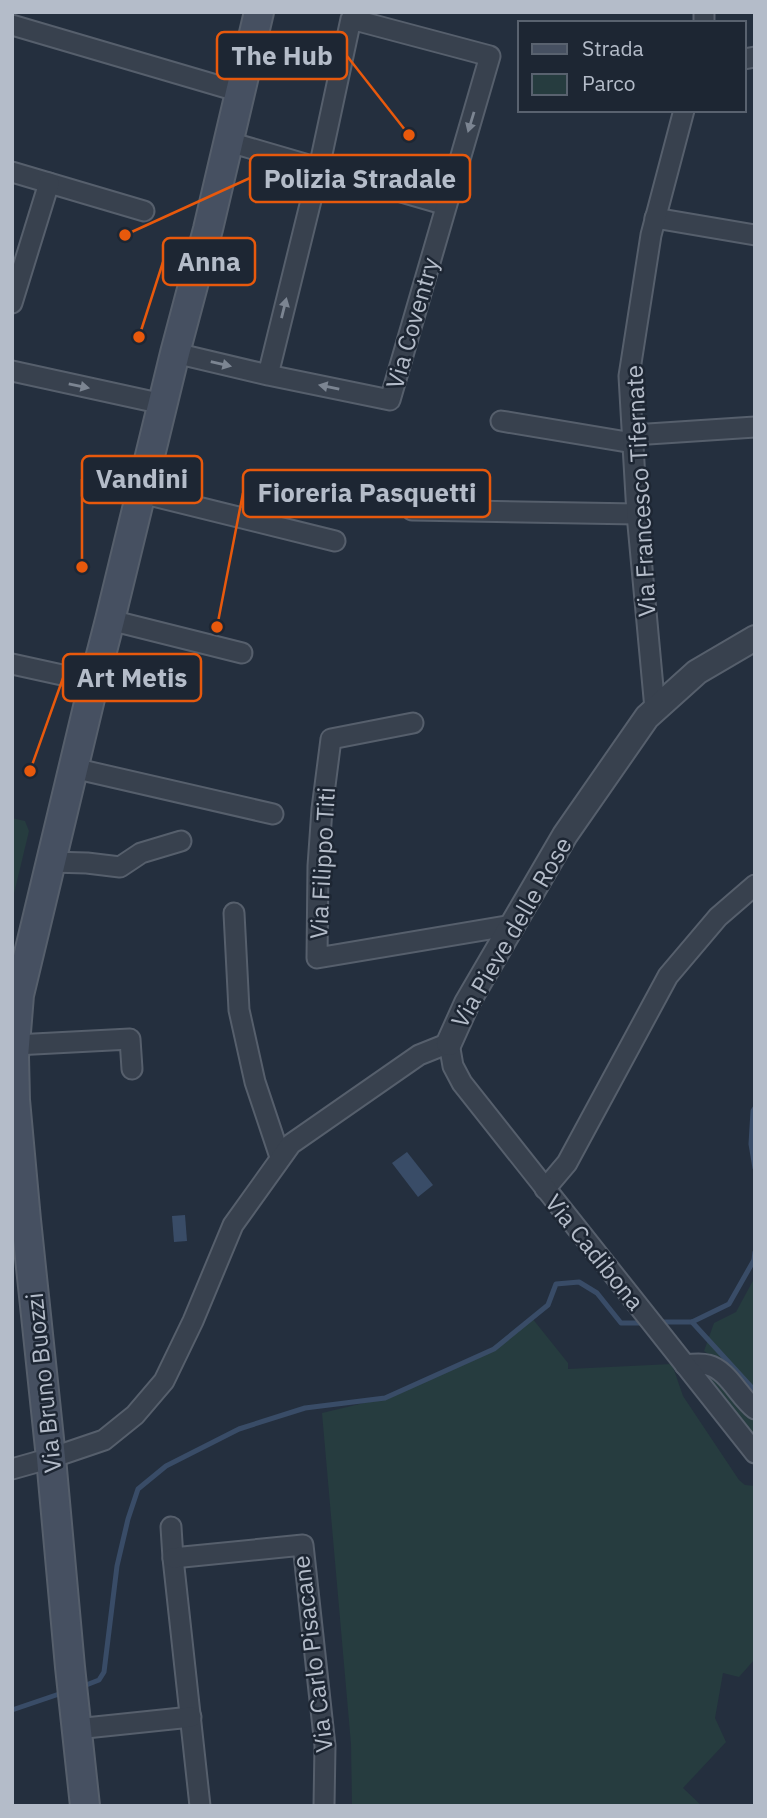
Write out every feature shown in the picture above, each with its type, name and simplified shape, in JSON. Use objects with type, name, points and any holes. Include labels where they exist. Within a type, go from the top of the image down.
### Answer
[{"type":"main road","name":"Via Bruno Buozzi","points":[[85,1806],[69,1667],[51,1458],[19,1201],[15,1100],[16,1003],[208,229],[259,12]]},
{"type":"street","name":"Via Coventry","points":[[176,353],[268,375],[390,400],[490,56],[351,19],[319,168],[268,375]]},
{"type":"street","points":[[12,25],[240,92]]},
{"type":"street","name":"Via Francesco Tifernate","points":[[655,709],[637,514],[629,376],[651,235],[683,112]]},
{"type":"street","points":[[229,142],[446,205]]},
{"type":"street","points":[[12,172],[144,211]]},
{"type":"street","points":[[12,303],[49,183]]},
{"type":"street","points":[[655,218],[755,235]]},
{"type":"street","points":[[12,372],[163,404]]},
{"type":"street","points":[[501,421],[633,439],[755,427]]},
{"type":"street","points":[[141,493],[335,541]]},
{"type":"street","points":[[412,510],[637,514]]},
{"type":"street","points":[[110,620],[242,653]]},
{"type":"street","name":"Via Pieve delle Rose","points":[[12,1469],[104,1440],[135,1415],[164,1381],[193,1321],[233,1225],[280,1157],[291,1144],[419,1055],[449,1043],[467,1003],[565,835],[647,717],[697,672],[755,638]]},
{"type":"street","points":[[12,664],[94,682]]},
{"type":"street","name":"Via Filippo Titi","points":[[413,723],[331,738],[318,866],[317,958],[513,925]]},
{"type":"street","points":[[73,768],[273,814]]},
{"type":"street","points":[[51,862],[120,867],[141,853],[181,841]]},
{"type":"street","points":[[545,1189],[567,1163],[668,976],[718,917],[755,885]]},
{"type":"street","points":[[234,913],[239,1010],[255,1082],[280,1157]]},
{"type":"street","points":[[15,1045],[130,1039],[132,1069]]},
{"type":"street","name":"Via Cadibona","points":[[449,1043],[453,1066],[461,1083],[755,1453]]},
{"type":"street","points":[[685,1365],[712,1366],[755,1409]]},
{"type":"street","points":[[171,1527],[200,1806]]},
{"type":"street","name":"Via Carlo Pisacane","points":[[173,1559],[303,1545],[325,1746],[324,1806]]},
{"type":"street","points":[[75,1719],[191,1717]]},
{"type":"green space","points":[[12,818],[25,821],[29,831],[12,902]]},
{"type":"green space","points":[[755,1277],[755,1399],[704,1351],[714,1323],[736,1312]]},
{"type":"green space","points":[[532,1318],[568,1363],[568,1369],[672,1364],[683,1396],[739,1480],[745,1485],[755,1486],[755,1659],[739,1677],[723,1673],[715,1718],[726,1742],[683,1788],[702,1806],[352,1806],[351,1744],[322,1413],[385,1398],[494,1349]]},
{"type":"green space","points":[[710,1373],[755,1418],[755,1437],[707,1375]]},
{"type":"water","points":[[407,1152],[433,1185],[418,1197],[392,1163]]},
{"type":"water","points":[[185,1215],[187,1241],[174,1242],[172,1216]]},
{"type":"waterway","points":[[755,1108],[751,1144],[755,1168]]},
{"type":"waterway","points":[[658,1322],[692,1322],[729,1304],[754,1260],[755,1252]]},
{"type":"waterway","points":[[81,1687],[99,1680],[104,1672],[117,1566],[138,1489],[166,1466],[239,1429],[305,1408],[385,1398],[494,1349],[548,1305],[556,1284],[579,1282],[597,1293],[621,1323],[645,1323]]},
{"type":"waterway","points":[[692,1322],[755,1391]]},
{"type":"waterway","points":[[12,1710],[65,1692]]},
{"type":"place","name":"The Hub","points":[[409,135]]},
{"type":"place","name":"Polizia Stradale","points":[[125,235]]},
{"type":"place","name":"Anna","points":[[139,337]]},
{"type":"place","name":"Vandini","points":[[82,567]]},
{"type":"place","name":"Fioreria Pasquetti","points":[[217,627]]},
{"type":"place","name":"Art Metis","points":[[30,771]]}]
